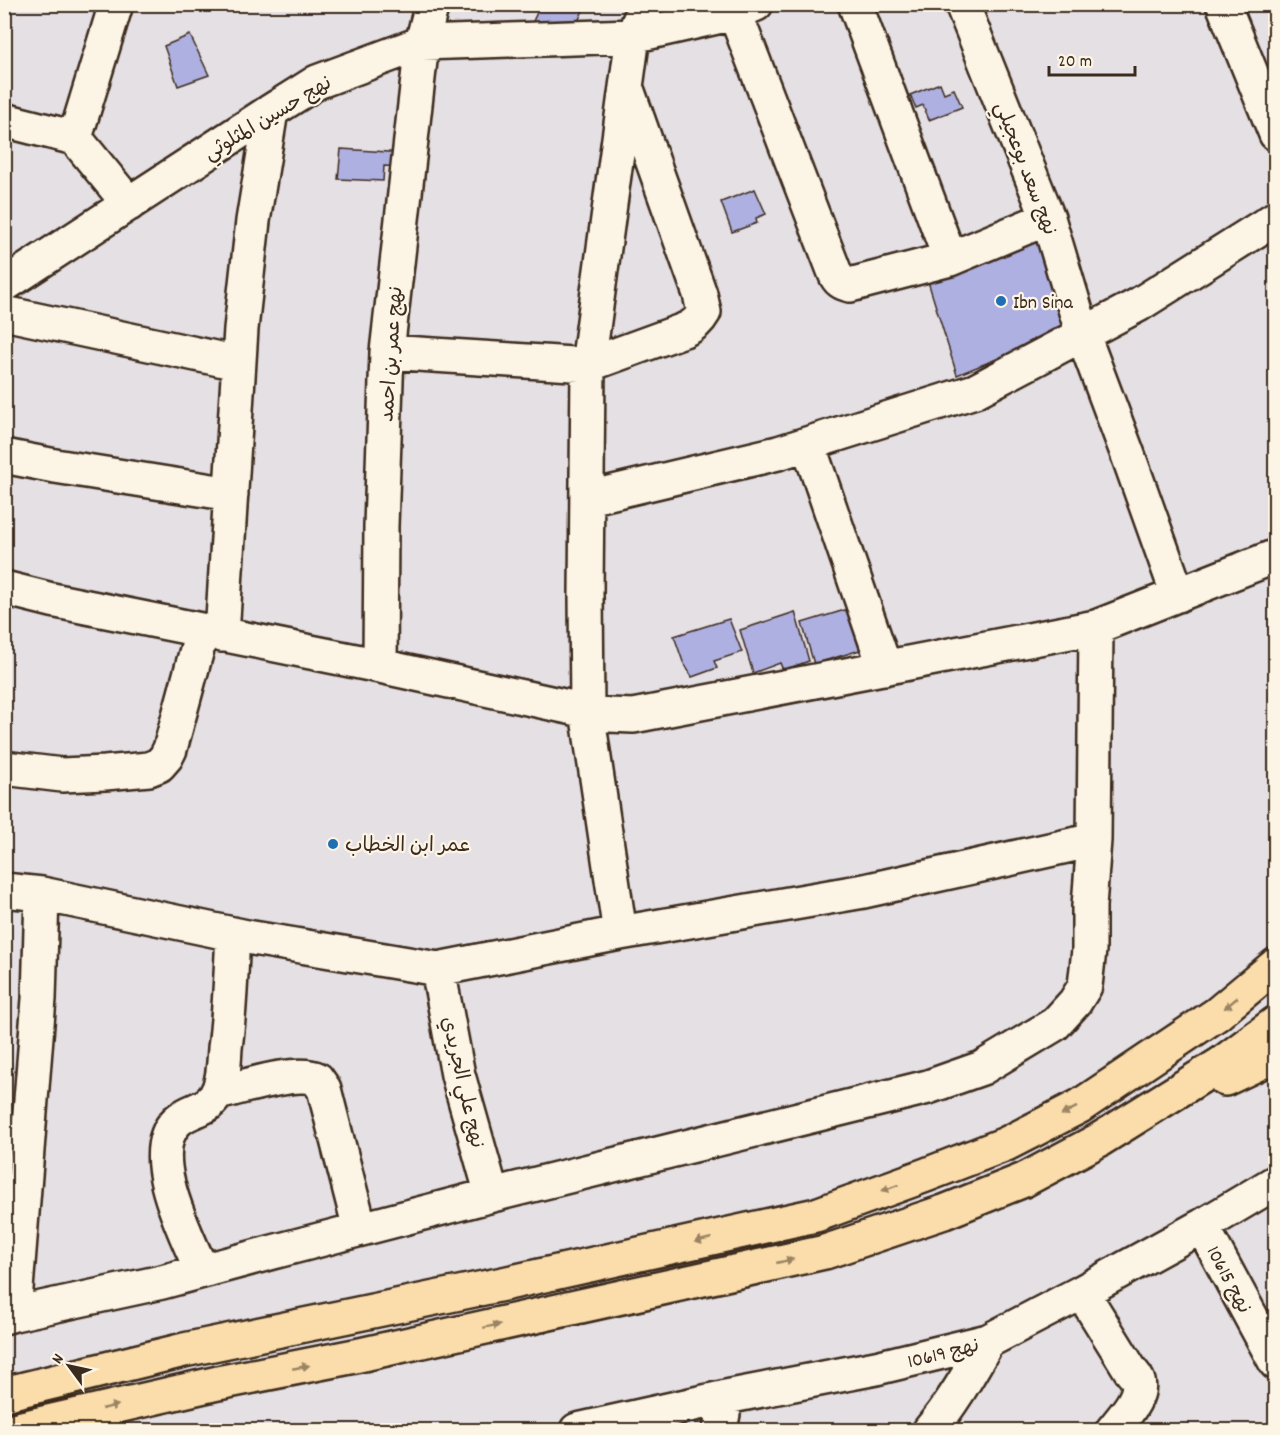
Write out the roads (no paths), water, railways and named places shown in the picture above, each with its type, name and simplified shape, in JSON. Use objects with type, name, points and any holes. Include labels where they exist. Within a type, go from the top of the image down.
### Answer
[{"type":"highway","points":[[4,1394],[184,1350],[503,1284],[816,1215],[1006,1144],[1080,1106],[1217,1014],[1275,965]]},
{"type":"highway","points":[[1099,1140],[1221,1064],[1275,1023]]},
{"type":"highway","points":[[13,1431],[218,1383],[366,1354],[825,1252],[944,1212],[1024,1180],[1099,1140],[1275,1055]]},
{"type":"street","points":[[75,138],[116,4]]},
{"type":"street","name":"نهج عمر بن احمد","points":[[380,666],[381,526],[387,352],[422,43],[432,4]]},
{"type":"street","points":[[620,933],[587,711],[588,365],[633,36],[646,4]]},
{"type":"street","points":[[855,4],[950,259]]},
{"type":"street","name":"نهج سعد بوعجيلي","points":[[962,4],[1048,218],[1083,335],[1178,595]]},
{"type":"street","points":[[1223,4],[1275,134]]},
{"type":"street","points":[[746,9],[838,279],[843,283],[850,285],[950,259],[1048,218]]},
{"type":"street","name":"نهج حسين المثلوثي","points":[[4,285],[317,82],[422,43],[633,36],[746,9]]},
{"type":"street","points":[[387,352],[588,365],[692,327],[699,321],[704,312],[696,283],[626,88]]},
{"type":"street","points":[[4,768],[62,775],[138,770],[159,765],[170,749],[212,633],[231,494],[238,363],[253,221],[271,111]]},
{"type":"street","points":[[4,120],[75,138],[129,204]]},
{"type":"street","points":[[588,498],[778,453],[975,391],[1138,305],[1275,218]]},
{"type":"street","points":[[4,313],[238,363]]},
{"type":"street","points":[[807,444],[885,668]]},
{"type":"street","points":[[4,456],[231,494]]},
{"type":"street","points":[[4,588],[52,600],[380,666],[587,711],[633,716],[1096,627],[1275,556]]},
{"type":"street","points":[[42,894],[39,999],[9,1315],[162,1282],[492,1194],[928,1088],[982,1068],[1055,1024],[1075,1002],[1085,986],[1089,950],[1089,906],[1094,840],[1096,627]]},
{"type":"street","points":[[4,890],[42,894],[233,934],[438,969],[620,933],[864,891],[1094,840]]},
{"type":"street","points":[[202,1272],[171,1198],[164,1169],[164,1154],[166,1139],[177,1121],[206,1106],[220,1086],[228,1023],[233,934]]},
{"type":"street","name":"نهج علي الجريدي","points":[[438,969],[458,1075],[492,1194]]},
{"type":"street","points":[[217,1093],[267,1081],[304,1076],[317,1079],[324,1089],[360,1229]]},
{"type":"street","name":"نهج 10619","points":[[585,1430],[726,1397],[876,1368],[988,1341],[1202,1226],[1275,1182]]},
{"type":"street","name":"نهج 10615","points":[[1202,1226],[1275,1363]]},
{"type":"street","points":[[1082,1292],[1137,1379],[1139,1389],[1137,1397],[1113,1431]]},
{"type":"street","points":[[942,1426],[988,1341]]},
{"type":"street","points":[[720,1431],[726,1397]]},
{"type":"place","name":"Ibn Sina","points":[[1001,301]]},
{"type":"place","name":"عمر ابن الخطاب","points":[[333,844]]}]
